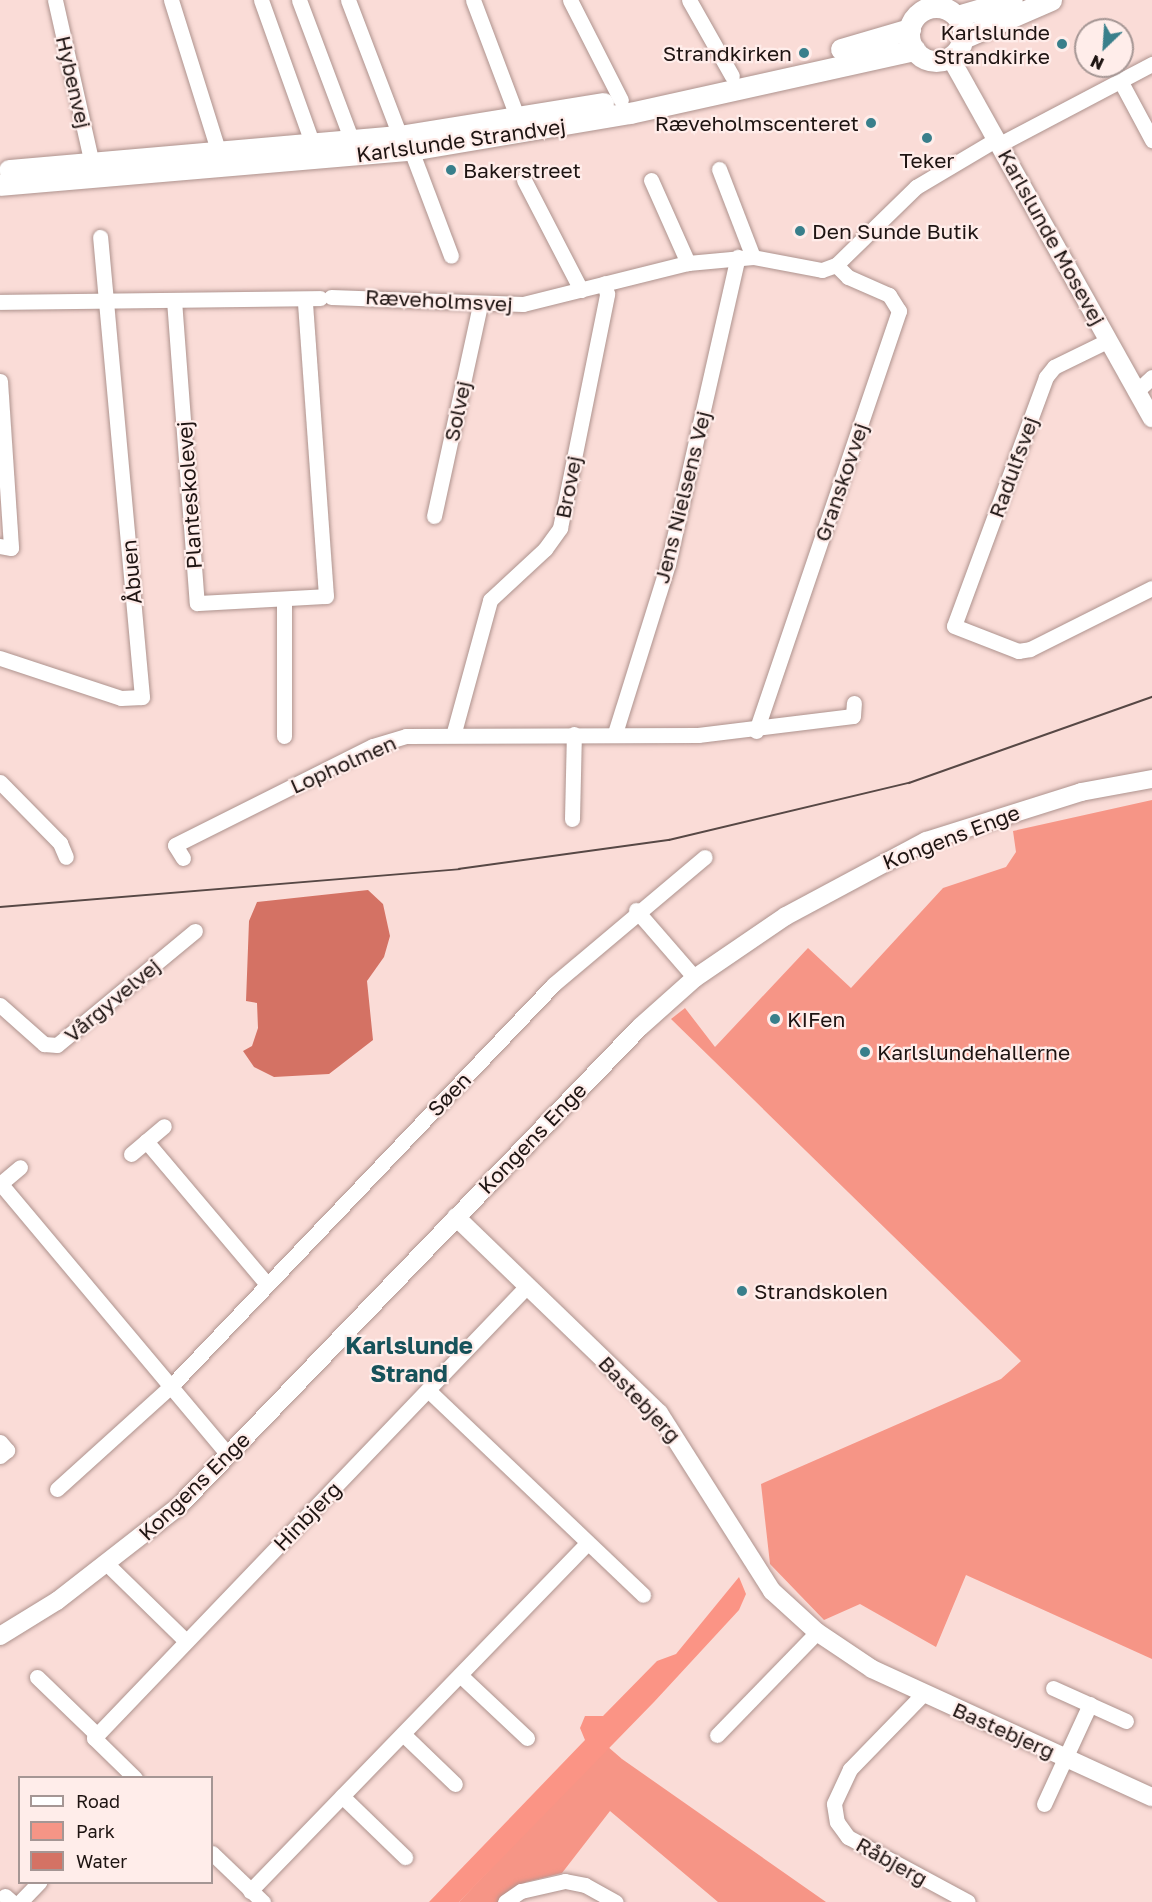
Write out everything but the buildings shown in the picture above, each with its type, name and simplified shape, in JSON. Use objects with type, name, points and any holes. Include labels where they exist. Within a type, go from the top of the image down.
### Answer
[{"type":"main road","points":[[1013,0],[957,16],[932,7],[919,13],[910,29],[915,50],[935,61],[950,57],[963,38],[1051,0]]},
{"type":"main road","points":[[957,16],[963,38]]},
{"type":"main road","name":"Karlslunde Strandvej","points":[[0,171],[352,141],[406,143],[732,76],[910,29]]},
{"type":"main road","name":"Karlslunde Strandvej","points":[[0,185],[406,143],[630,113],[915,50]]},
{"type":"street","name":"Hybenvej","points":[[56,0],[92,164]]},
{"type":"street","points":[[171,0],[219,153]]},
{"type":"street","points":[[261,0],[313,145]]},
{"type":"street","points":[[299,0],[352,141]]},
{"type":"street","points":[[348,0],[451,256]]},
{"type":"street","points":[[473,0],[518,119]]},
{"type":"street","points":[[570,0],[621,100]]},
{"type":"street","points":[[689,0],[732,76]]},
{"type":"street","name":"Karlslunde Mosevej","points":[[950,57],[1152,418]]},
{"type":"street","points":[[836,265],[916,187],[998,141],[1122,84],[1152,64]]},
{"type":"street","points":[[1122,84],[1152,140]]},
{"type":"street","points":[[719,169],[745,257]]},
{"type":"street","points":[[524,180],[580,290]]},
{"type":"street","points":[[651,180],[688,263]]},
{"type":"street","points":[[100,237],[108,299]]},
{"type":"street","name":"Ræveholmsvej","points":[[0,302],[108,299],[304,301],[326,297],[480,306],[523,304],[688,263],[745,257],[811,269],[836,265]]},
{"type":"street","name":"Jens Nielsens Vej","points":[[615,733],[668,564],[745,257]]},
{"type":"street","name":"Granskovvej","points":[[756,731],[899,310],[890,295],[849,277],[836,265]]},
{"type":"street","name":"Brovej","points":[[454,732],[490,600],[545,549],[560,528],[607,294],[604,283]]},
{"type":"street","name":"Åbuen","points":[[0,658],[121,699],[141,697],[108,299]]},
{"type":"street","name":"Planteskolevej","points":[[174,300],[197,603],[326,596],[304,301]]},
{"type":"street","name":"Solvej","points":[[434,516],[480,306]]},
{"type":"street","name":"Radulfsvej","points":[[1109,340],[1054,366],[1046,378],[954,626],[1018,651],[1030,649],[1152,588]]},
{"type":"street","points":[[1138,390],[1152,377]]},
{"type":"street","points":[[0,381],[11,548],[0,546]]},
{"type":"street","points":[[284,598],[284,736]]},
{"type":"street","name":"Lopholmen","points":[[183,858],[175,845],[373,746],[454,732],[574,734],[756,731],[853,716],[854,703]]},
{"type":"street","points":[[572,819],[574,734]]},
{"type":"street","name":"Kongens Enge","points":[[0,1636],[107,1564],[178,1506],[456,1217],[695,978],[816,898],[926,841],[1081,792],[1152,779]]},
{"type":"street","points":[[0,782],[60,843],[66,857]]},
{"type":"street","name":"Søen","points":[[57,1489],[171,1386],[266,1283],[554,984],[636,909],[705,856]]},
{"type":"street","points":[[636,909],[695,978]]},
{"type":"street","name":"Vårgyvelvej","points":[[0,1005],[44,1044],[57,1045],[195,931]]},
{"type":"street","points":[[130,1154],[164,1125]]},
{"type":"street","points":[[146,1141],[266,1283]]},
{"type":"street","points":[[20,1167],[0,1184],[228,1455]]},
{"type":"street","name":"Bastebjerg","points":[[456,1217],[659,1413],[772,1591],[817,1632],[872,1669],[1152,1797]]},
{"type":"street","name":"Hinbjerg","points":[[98,1735],[527,1286]]},
{"type":"street","points":[[428,1390],[643,1595]]},
{"type":"street","points":[[0,1442],[7,1450],[0,1456]]},
{"type":"street","points":[[250,1891],[587,1543]]},
{"type":"street","points":[[107,1564],[186,1641]]},
{"type":"street","points":[[717,1735],[817,1632]]},
{"type":"street","points":[[460,1675],[527,1738]]},
{"type":"street","points":[[37,1677],[98,1735],[94,1738],[133,1776]]},
{"type":"street","points":[[1053,1688],[1126,1721]]},
{"type":"street","name":"Råbjerg","points":[[923,1694],[850,1769],[834,1804],[837,1822],[848,1837],[968,1902]]},
{"type":"street","name":"Bastebjerg","points":[[1044,1804],[1090,1704]]},
{"type":"street","points":[[403,1734],[455,1784]]},
{"type":"street","points":[[342,1796],[405,1857]]},
{"type":"street","points":[[213,1854],[263,1902]]},
{"type":"street","points":[[505,1902],[521,1891],[565,1881],[585,1885],[616,1902]]},
{"type":"street","points":[[20,1902],[37,1884]]},
{"type":"green space","points":[[1152,800],[1152,1659],[966,1575],[936,1647],[860,1604],[824,1620],[770,1564],[761,1484],[1001,1379],[1021,1361],[671,1019],[685,1008],[715,1047],[808,948],[851,988],[943,888],[1006,867],[1016,852],[1013,831]]},
{"type":"green space","points":[[607,1746],[622,1759],[826,1902],[718,1902],[610,1811],[562,1873],[526,1882],[499,1902],[459,1902]]},
{"type":"shaded area","points":[[739,1577],[746,1594],[739,1610],[654,1702],[459,1902],[429,1902],[585,1740],[580,1728],[585,1716],[603,1716],[657,1661],[676,1654]]},
{"type":"water","points":[[368,890],[383,904],[390,936],[384,957],[367,981],[373,1040],[329,1074],[274,1077],[254,1067],[243,1051],[252,1046],[258,1028],[257,1003],[246,1001],[249,921],[257,902]]},
{"type":"tram line","points":[[0,907],[459,869],[669,840],[909,783],[1152,697]]},
{"type":"place","name":"Karlslunde Strandkirke","points":[[1062,44]]},
{"type":"place","name":"Strandkirken","points":[[804,53]]},
{"type":"place","name":"Ræveholmscenteret","points":[[871,123]]},
{"type":"place","name":"Teker","points":[[927,138]]},
{"type":"place","name":"Bakerstreet","points":[[451,170]]},
{"type":"place","name":"Den Sunde Butik","points":[[800,231]]},
{"type":"place","name":"KIFen","points":[[775,1019]]},
{"type":"place","name":"Karlslundehallerne","points":[[865,1052]]},
{"type":"place","name":"Strandskolen","points":[[742,1291]]},
{"type":"district","name":"Karlslunde Strand","points":[[409,1359]]}]
